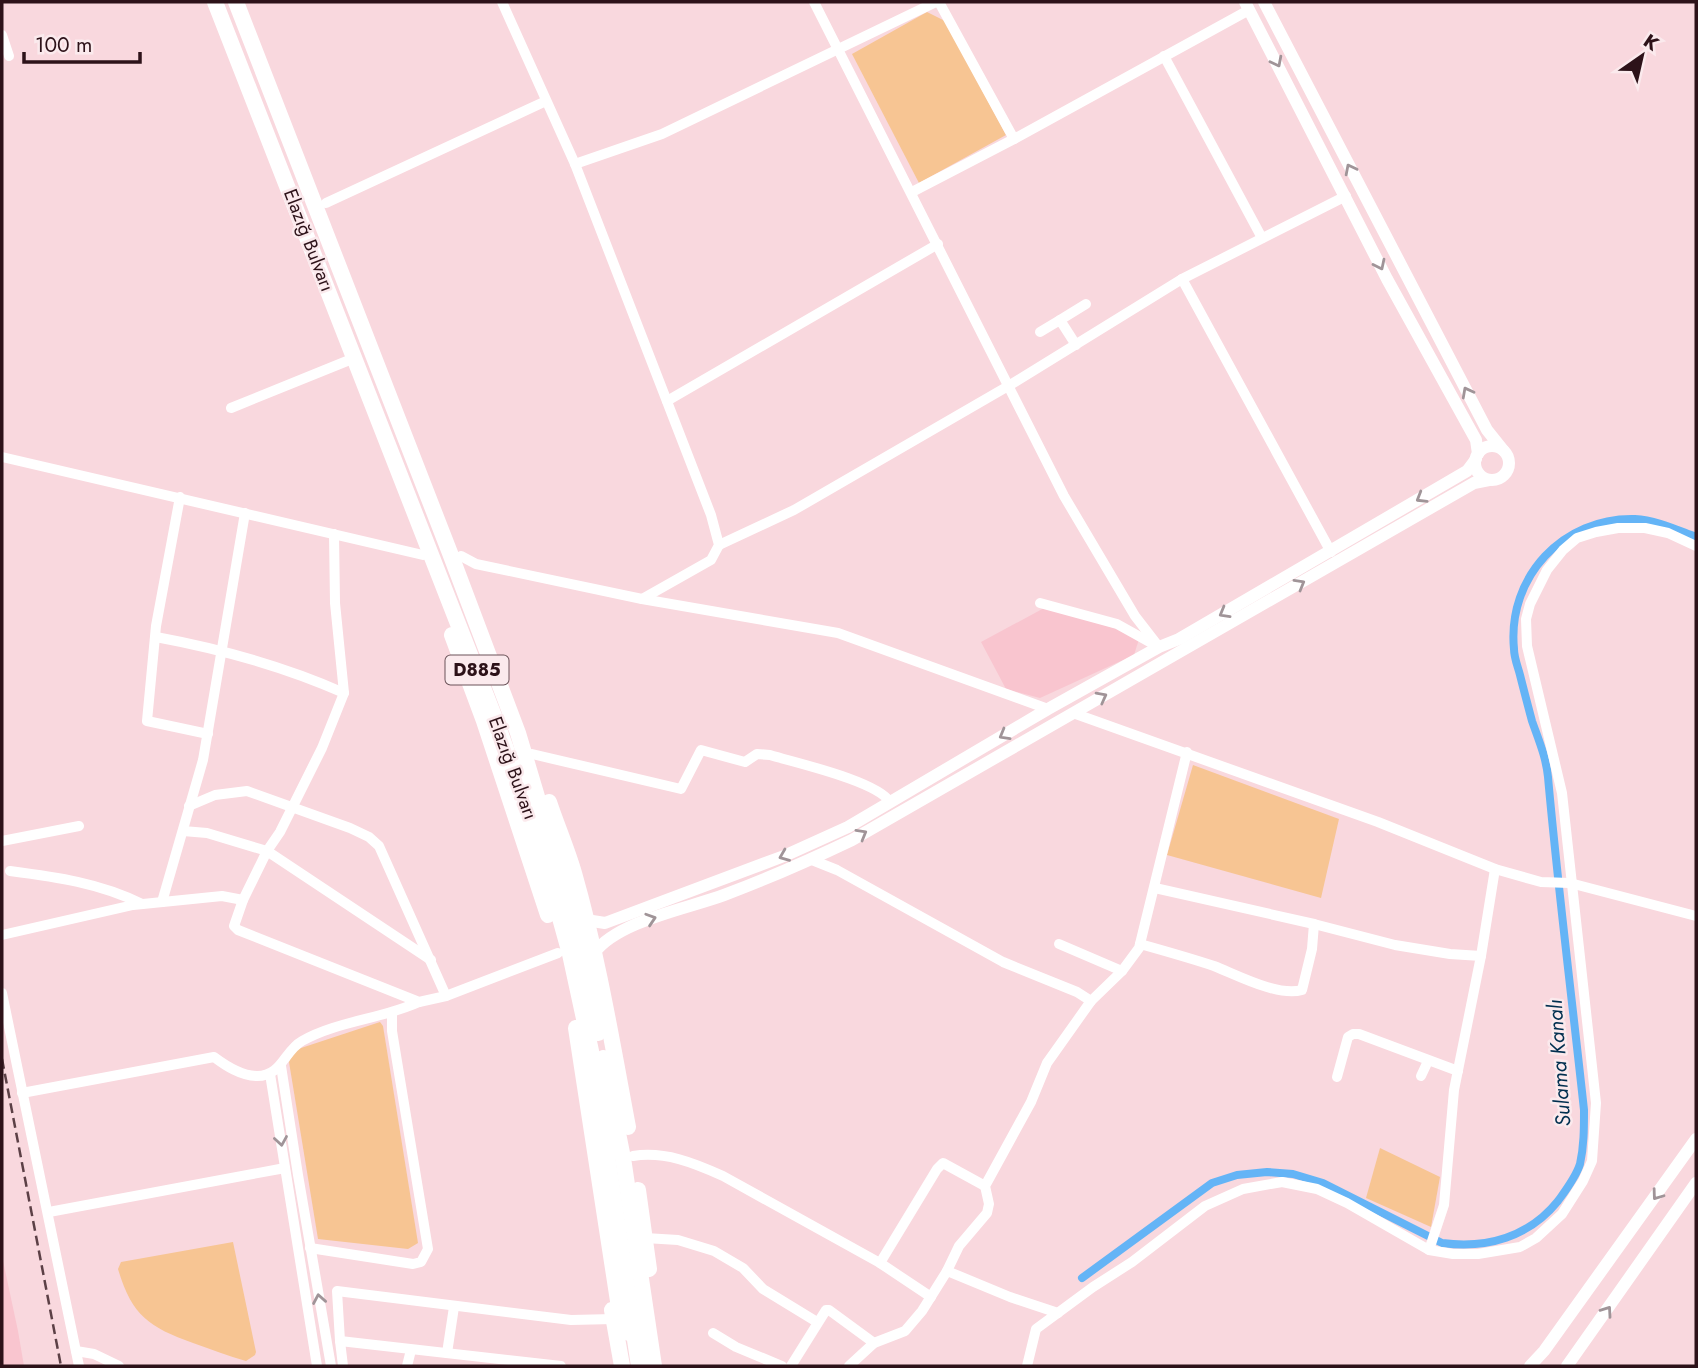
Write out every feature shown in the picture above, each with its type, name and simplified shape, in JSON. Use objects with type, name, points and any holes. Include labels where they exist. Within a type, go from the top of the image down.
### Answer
[{"type":"highway","points":[[210,2],[225,52],[423,555],[484,721],[540,888],[577,1034],[620,1314],[644,1345]]},
{"type":"highway","name":"Elazığ Bulvarı","points":[[215,2],[496,721],[537,835],[569,954],[591,1051],[644,1345],[653,1366]]},
{"type":"highway","name":"Elazığ Bulvarı","points":[[236,2],[450,553],[527,762],[584,960],[623,1158],[644,1345],[639,1366]]},
{"type":"highway","points":[[242,2],[326,203],[461,556],[472,570],[574,872],[594,953],[633,1156],[652,1286],[644,1345]]},
{"type":"highway","points":[[614,1270],[610,1297],[622,1366]]},
{"type":"main road","points":[[594,953],[602,942],[624,929],[724,895],[811,860],[852,840],[1474,483],[1500,478],[1508,470],[1509,459],[1481,419],[1264,2]]},
{"type":"main road","points":[[1247,6],[1387,279],[1476,440],[1475,465],[1480,475],[1489,480]]},
{"type":"main road","points":[[586,920],[605,923],[784,856],[848,827],[1048,709],[1158,647],[1179,639],[1331,552],[1467,471],[1487,447],[1503,450]]},
{"type":"main road","points":[[1530,1366],[1569,1317],[1696,1139]]},
{"type":"main road","points":[[1567,1366],[1696,1183]]},
{"type":"street","points":[[504,2],[575,164],[712,515],[719,545]]},
{"type":"street","points":[[814,2],[1065,496],[1135,616],[1158,647]]},
{"type":"street","points":[[575,164],[662,134],[937,2],[1014,139]]},
{"type":"street","points":[[912,192],[1164,56],[1247,6]]},
{"type":"street","points":[[2,35],[9,56]]},
{"type":"street","points":[[1164,56],[1262,238]]},
{"type":"street","points":[[326,203],[546,101]]},
{"type":"street","points":[[642,599],[711,559],[719,545],[794,510],[1010,385],[1182,279],[1346,196]]},
{"type":"street","points":[[667,401],[939,244]]},
{"type":"street","points":[[1182,279],[1331,552]]},
{"type":"street","points":[[1040,332],[1086,304]]},
{"type":"street","points":[[1060,320],[1076,345]]},
{"type":"street","points":[[231,408],[347,361]]},
{"type":"street","points":[[2,457],[423,555]]},
{"type":"street","points":[[180,497],[156,626],[147,721],[208,734]]},
{"type":"street","points":[[162,902],[203,760],[245,513]]},
{"type":"street","points":[[1027,1366],[1036,1329],[1132,1262],[1205,1206],[1243,1189],[1282,1182],[1317,1189],[1453,1254],[1478,1254],[1520,1247],[1536,1238],[1562,1213],[1590,1167],[1594,1152],[1596,1103],[1567,883],[1562,793],[1527,646],[1526,618],[1547,570],[1577,538],[1618,528],[1645,528],[1668,533],[1696,545]]},
{"type":"street","points":[[334,534],[333,575],[344,693],[322,748],[280,832],[267,851],[234,924],[238,930],[419,1002]]},
{"type":"street","points":[[472,570],[838,633],[1048,709]]},
{"type":"street","points":[[1040,603],[1118,624],[1158,647]]},
{"type":"street","points":[[156,637],[222,650],[294,673],[344,693]]},
{"type":"street","points":[[1073,713],[1378,822],[1495,869],[1548,882],[1567,883],[1696,916]]},
{"type":"street","points":[[532,754],[681,789],[701,750],[706,749],[745,762],[757,754],[770,755],[860,782],[887,796],[890,802]]},
{"type":"street","points":[[849,1366],[874,1343],[905,1331],[931,1297],[959,1246],[987,1213],[989,1204],[985,1186],[1031,1102],[1047,1063],[1091,1001],[1122,971],[1140,944],[1187,752]]},
{"type":"street","points":[[190,806],[215,795],[247,790],[369,837],[379,846],[446,996]]},
{"type":"street","points":[[2,841],[79,826]]},
{"type":"street","points":[[183,831],[207,833],[267,851],[431,960]]},
{"type":"street","points":[[811,860],[837,870],[1003,962],[1077,992],[1091,1001]]},
{"type":"street","points":[[1432,1242],[1444,1205],[1448,1139],[1458,1070],[1495,869]]},
{"type":"street","points":[[10,871],[96,886],[119,892],[142,904]]},
{"type":"street","points":[[1155,888],[1395,945],[1481,956]]},
{"type":"street","points":[[2,935],[142,904],[222,896],[243,900]]},
{"type":"street","points":[[1140,944],[1213,966],[1267,987],[1297,992],[1303,990],[1312,949],[1314,924]]},
{"type":"street","points":[[1059,944],[1122,971]]},
{"type":"street","points":[[22,1093],[214,1056],[223,1065],[239,1072],[257,1076],[270,1074],[282,1066],[289,1052],[300,1042],[333,1029],[446,996],[558,953]]},
{"type":"street","points":[[2,993],[79,1366]]},
{"type":"street","points":[[310,1248],[414,1264],[421,1262],[428,1249],[392,1013]]},
{"type":"street","points":[[1337,1077],[1348,1037],[1353,1034],[1458,1070]]},
{"type":"street","points":[[1421,1076],[1428,1061]]},
{"type":"street","points":[[282,1066],[331,1366]]},
{"type":"street","points":[[270,1074],[317,1366]]},
{"type":"street","points":[[633,1156],[669,1156],[706,1168],[880,1263],[931,1297]]},
{"type":"street","points":[[880,1263],[937,1168],[943,1163],[985,1186]]},
{"type":"street","points":[[49,1212],[285,1168]]},
{"type":"street","points":[[645,1238],[678,1240],[714,1251],[743,1268],[763,1289],[817,1322]]},
{"type":"street","points":[[947,1271],[1010,1297],[1058,1312]]},
{"type":"street","points":[[343,1366],[337,1291],[571,1320],[614,1319]]},
{"type":"street","points":[[447,1353],[454,1307]]},
{"type":"street","points":[[791,1366],[825,1310],[829,1310],[874,1343]]},
{"type":"street","points":[[713,1334],[736,1347],[782,1366]]},
{"type":"street","points":[[340,1341],[561,1366]]},
{"type":"street","points":[[407,1366],[411,1350]]},
{"type":"street","points":[[76,1351],[94,1354],[119,1366]]},
{"type":"shaded area","points":[[927,12],[945,21],[1006,135],[919,183],[852,54]]},
{"type":"shaded area","points":[[1046,607],[1140,636],[1134,655],[1040,698],[1006,689],[981,642]]},
{"type":"shaded area","points":[[1193,765],[1339,819],[1321,898],[1167,855]]},
{"type":"shaded area","points":[[380,1022],[383,1026],[418,1243],[408,1249],[318,1239],[289,1062],[295,1050]]},
{"type":"shaded area","points":[[1380,1148],[1440,1177],[1431,1227],[1366,1198]]},
{"type":"shaded area","points":[[233,1242],[256,1352],[246,1361],[178,1337],[144,1318],[129,1298],[118,1269],[121,1262]]},
{"type":"shaded area","points":[[2,1256],[18,1331],[24,1366],[2,1366]]},
{"type":"waterway","name":"Sulama Kanalı","points":[[1082,1278],[1212,1183],[1237,1175],[1267,1172],[1293,1174],[1323,1183],[1442,1243],[1475,1244],[1506,1238],[1534,1224],[1558,1201],[1580,1164],[1584,1110],[1547,770],[1515,659],[1514,623],[1520,598],[1530,576],[1545,556],[1563,540],[1585,528],[1609,521],[1635,519],[1659,523],[1696,537]]},
{"type":"railway","points":[[2,1059],[61,1366]]}]
